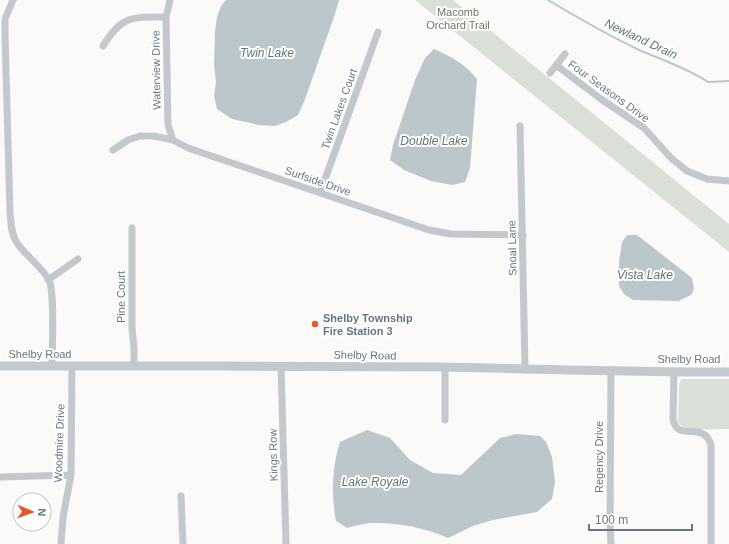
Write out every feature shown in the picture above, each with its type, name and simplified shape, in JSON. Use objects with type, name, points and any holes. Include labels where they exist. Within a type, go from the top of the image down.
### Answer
[{"type":"street","points":[[13,0],[5,19],[10,213],[12,230],[16,242],[48,280],[52,299],[52,366]]},
{"type":"street","name":"Waterview Drive","points":[[170,0],[166,17],[168,125],[173,140]]},
{"type":"street","points":[[103,46],[119,24],[140,17],[166,17]]},
{"type":"street","name":"Twin Lakes Court","points":[[320,193],[378,32]]},
{"type":"street","name":"Four Seasons Drive","points":[[550,73],[564,54]]},
{"type":"street","name":"Four Seasons Drive","points":[[556,65],[601,99],[644,128],[671,158],[687,171],[707,179],[729,181]]},
{"type":"street","name":"Snoal Lane","points":[[520,126],[525,369]]},
{"type":"street","name":"Surfside Drive","points":[[113,150],[128,140],[140,136],[154,136],[173,140],[195,150],[439,233],[523,235]]},
{"type":"street","name":"Pine Court","points":[[132,228],[132,328],[134,365]]},
{"type":"street","points":[[48,280],[78,259]]},
{"type":"street","name":"Shelby Road","points":[[0,366],[134,365],[445,367],[729,372]]},
{"type":"street","name":"Woodmire Drive","points":[[62,544],[63,517],[71,475],[72,366]]},
{"type":"street","name":"Kings Row","points":[[281,366],[286,544]]},
{"type":"street","points":[[445,367],[445,420]]},
{"type":"street","name":"Regency Drive","points":[[610,371],[611,544]]},
{"type":"street","points":[[674,372],[673,419],[675,425],[681,431],[702,432],[710,439],[710,544]]},
{"type":"street","points":[[0,477],[71,475]]},
{"type":"street","points":[[181,496],[183,544]]},
{"type":"green space","name":"Macomb Orchard Trail","points":[[415,0],[453,0],[729,224],[729,252]]},
{"type":"green space","points":[[729,379],[729,429],[706,430],[684,427],[680,425],[678,421],[679,387],[680,380]]},
{"type":"water","name":"Twin Lake","points":[[226,0],[339,0],[304,102],[298,115],[286,122],[275,126],[259,125],[232,119],[217,109],[214,96],[216,82],[214,64],[215,32],[217,17],[221,6]]},
{"type":"water","name":"Double Lake","points":[[434,49],[458,61],[477,79],[470,168],[465,182],[452,185],[431,181],[404,170],[390,160],[393,145],[415,80],[425,58]]},
{"type":"water","name":"Vista Lake","points":[[627,235],[637,235],[692,278],[694,289],[691,295],[678,301],[633,300],[624,294],[619,286],[619,262],[622,242]]},
{"type":"water","name":"Lake Royale","points":[[367,430],[390,438],[410,460],[433,473],[461,475],[500,438],[517,434],[540,436],[546,442],[552,457],[555,482],[552,499],[537,512],[493,520],[473,526],[448,538],[419,528],[389,523],[369,523],[347,528],[336,521],[334,511],[333,482],[335,461],[340,442]]},
{"type":"waterway","name":"Newland Drain","points":[[548,0],[639,50],[683,68],[708,82],[729,81]]},
{"type":"place","name":"Shelby Township Fire Station 3","points":[[315,324]]}]
